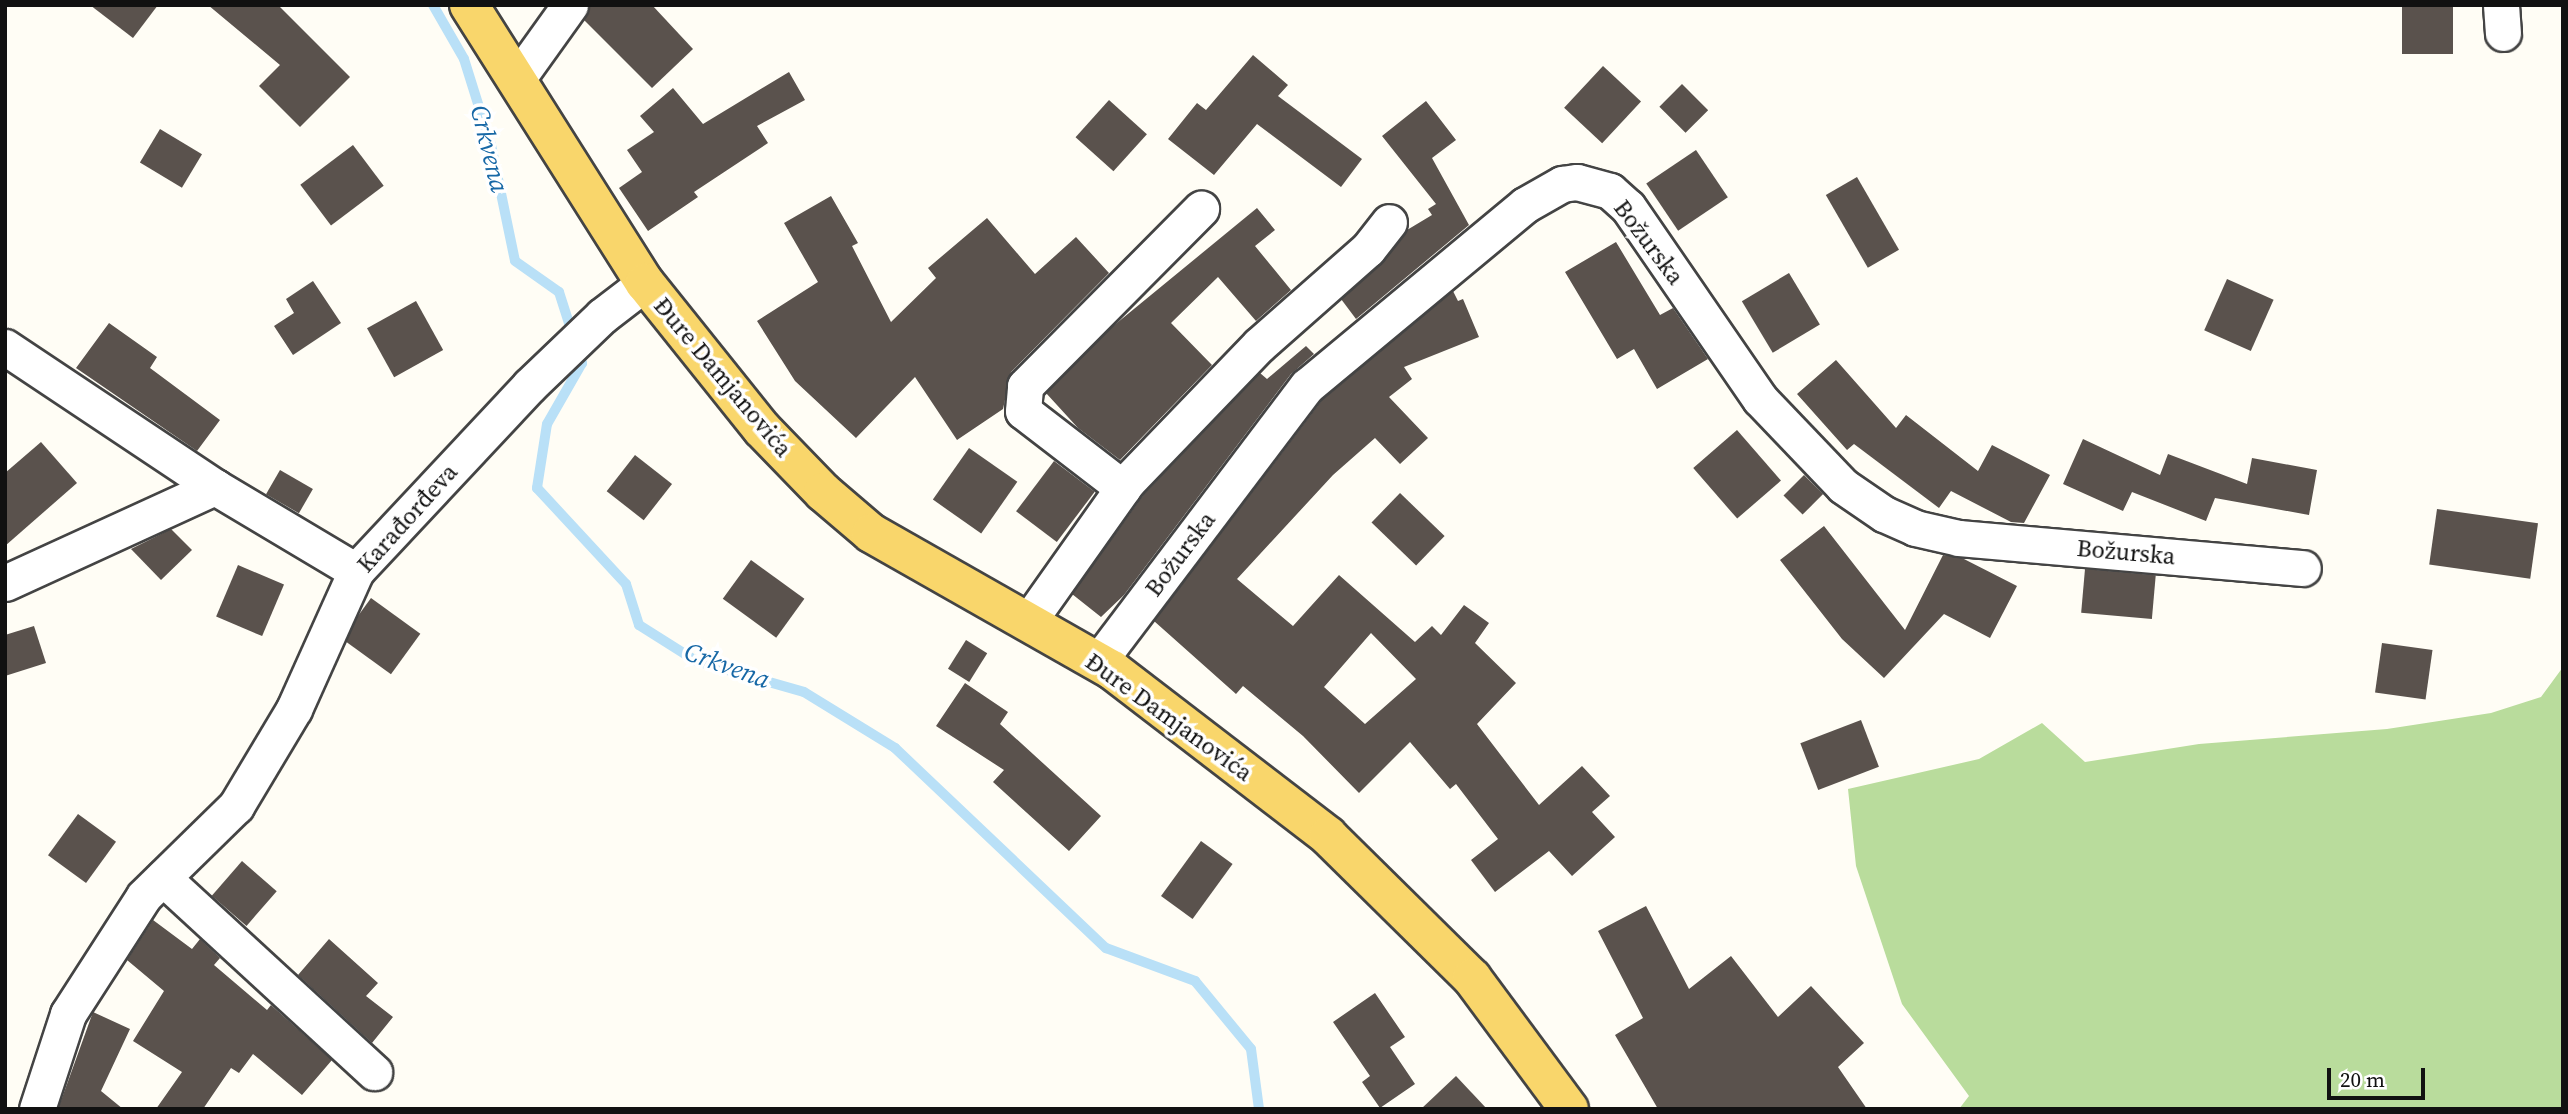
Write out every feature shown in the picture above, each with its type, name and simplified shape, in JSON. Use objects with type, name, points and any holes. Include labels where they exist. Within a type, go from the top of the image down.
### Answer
[{"type":"main road","points":[[469,5],[645,283]]},
{"type":"main road","name":"Đure Damjanovića","points":[[645,283],[762,429],[823,492],[872,533],[1098,662],[1328,836],[1472,978],[1569,1109]]},
{"type":"street","points":[[517,79],[570,5]]},
{"type":"street","name":"Božurska","points":[[1098,662],[1307,386],[1525,205],[1562,184],[1577,182],[1610,191],[1628,207],[1760,399],[1843,486],[1884,514],[1915,528],[1959,538],[2303,568]]},
{"type":"street","points":[[1123,488],[1029,417],[1021,401],[1025,386],[1201,209]]},
{"type":"street","points":[[1028,622],[1123,488],[1259,345],[1368,248],[1388,222]]},
{"type":"street","name":"Karađorđeva","points":[[37,1109],[68,1014],[144,896],[236,806],[294,709],[356,571],[529,386],[602,316],[645,283]]},
{"type":"street","points":[[5,347],[215,487],[356,571]]},
{"type":"street","points":[[5,583],[215,487]]},
{"type":"street","points":[[163,878],[374,1072]]},
{"type":"green space","points":[[2563,667],[2563,1109],[1959,1109],[1969,1096],[1902,1004],[1856,866],[1848,789],[1979,759],[2042,723],[2085,762],[2199,744],[2387,729],[2491,713],[2541,697]]},
{"type":"building","points":[[90,5],[158,5],[133,38]]},
{"type":"building","points":[[208,5],[278,5],[350,77],[300,127],[259,86],[280,65]]},
{"type":"building","points":[[590,5],[652,5],[693,49],[652,88],[584,20]]},
{"type":"building","points":[[2402,5],[2453,5],[2453,54],[2402,54]]},
{"type":"building","points":[[1253,55],[1288,85],[1278,96],[1362,159],[1341,187],[1257,124],[1214,175],[1168,139],[1197,103],[1206,110]]},
{"type":"building","points":[[1603,66],[1641,101],[1602,143],[1564,108]]},
{"type":"building","points":[[789,72],[805,100],[757,126],[768,143],[694,192],[698,197],[648,231],[619,188],[642,172],[627,150],[654,132],[640,116],[673,88],[703,124]]},
{"type":"building","points":[[1682,84],[1708,110],[1686,133],[1659,107]]},
{"type":"building","points":[[1109,100],[1147,134],[1113,171],[1076,137]]},
{"type":"building","points":[[1426,101],[1456,140],[1432,158],[1469,225],[1356,319],[1341,299],[1381,264],[1407,230],[1432,215],[1428,209],[1436,204],[1382,136]]},
{"type":"building","points":[[160,129],[202,154],[182,188],[140,162]]},
{"type":"building","points":[[353,145],[384,186],[331,225],[300,185]]},
{"type":"building","points":[[1696,150],[1728,197],[1678,231],[1646,184]]},
{"type":"building","points":[[1857,177],[1899,250],[1868,268],[1826,195]]},
{"type":"building","points":[[831,196],[858,243],[852,246],[891,322],[936,278],[928,268],[987,218],[1035,274],[1076,237],[1109,273],[1011,372],[1003,409],[957,440],[915,377],[856,438],[795,381],[757,321],[818,282],[784,223]]},
{"type":"building","points":[[1257,208],[1275,230],[1255,246],[1291,290],[1256,321],[1218,277],[1171,323],[1212,365],[1120,460],[1078,428],[1046,393],[1112,327]]},
{"type":"building","points":[[1616,242],[1660,315],[1673,308],[1708,359],[1657,389],[1634,349],[1617,359],[1565,272]]},
{"type":"building","points":[[1789,273],[1820,324],[1773,353],[1742,301]]},
{"type":"building","points":[[2227,279],[2274,300],[2251,351],[2204,330]]},
{"type":"building","points":[[313,281],[341,323],[293,355],[274,326],[294,313],[286,299]]},
{"type":"building","points":[[1453,291],[1458,301],[1463,299],[1479,337],[1404,367],[1412,379],[1389,397],[1428,438],[1400,464],[1375,438],[1333,475],[1237,579],[1293,626],[1339,575],[1415,642],[1432,626],[1441,635],[1464,605],[1489,623],[1475,643],[1516,683],[1477,724],[1539,805],[1582,766],[1610,796],[1592,812],[1615,837],[1572,876],[1549,851],[1495,892],[1471,860],[1498,839],[1456,784],[1450,789],[1410,742],[1359,793],[1303,736],[1243,686],[1236,694],[1154,621],[1322,400]],"holes":[[[1371,633],[1416,679],[1365,724],[1324,687]]]},
{"type":"building","points":[[416,301],[443,350],[394,377],[367,328]]},
{"type":"building","points":[[109,323],[157,357],[150,368],[220,420],[197,451],[76,368]]},
{"type":"building","points":[[1306,346],[1314,354],[1291,374],[1124,595],[1101,617],[1072,594],[1144,494],[1260,373],[1267,379]]},
{"type":"building","points":[[1836,360],[1896,428],[1906,415],[1978,471],[1992,445],[2050,475],[2024,523],[2011,522],[1951,491],[1939,508],[1854,444],[1847,450],[1797,394]]},
{"type":"building","points":[[1737,430],[1781,481],[1737,519],[1693,468]]},
{"type":"building","points":[[2083,439],[2160,475],[2168,454],[2247,484],[2252,458],[2317,470],[2309,515],[2215,498],[2206,521],[2132,492],[2123,511],[2063,484]]},
{"type":"building","points":[[41,442],[77,483],[5,546],[5,473]]},
{"type":"building","points":[[969,448],[1017,482],[981,533],[933,500]]},
{"type":"building","points":[[635,455],[672,484],[644,520],[607,491]]},
{"type":"building","points":[[1054,461],[1095,492],[1057,542],[1016,511]]},
{"type":"building","points":[[280,470],[313,489],[299,513],[266,494]]},
{"type":"building","points":[[1804,475],[1823,494],[1803,515],[1783,496]]},
{"type":"building","points":[[1400,493],[1445,536],[1416,566],[1372,522]]},
{"type":"building","points":[[2437,509],[2538,523],[2530,579],[2429,564]]},
{"type":"building","points":[[1824,526],[1905,630],[1943,555],[1962,558],[2017,586],[1990,638],[1944,614],[1884,678],[1842,639],[1780,560]]},
{"type":"building","points":[[171,529],[192,550],[161,580],[131,549]]},
{"type":"building","points":[[751,560],[804,599],[776,638],[723,599]]},
{"type":"building","points":[[238,565],[284,585],[262,636],[216,617]]},
{"type":"building","points":[[2085,569],[2156,575],[2152,619],[2081,613]]},
{"type":"building","points":[[371,598],[420,634],[391,674],[342,638]]},
{"type":"building","points":[[34,626],[46,663],[5,676],[5,635]]},
{"type":"building","points":[[966,640],[987,653],[969,682],[948,669]]},
{"type":"building","points":[[2382,643],[2433,650],[2426,700],[2375,693]]},
{"type":"building","points":[[965,683],[1008,712],[1000,724],[1101,816],[1069,851],[993,782],[1004,770],[936,726]]},
{"type":"building","points":[[1861,720],[1879,767],[1818,790],[1800,743]]},
{"type":"building","points":[[78,814],[116,842],[86,883],[48,855]]},
{"type":"building","points":[[1201,841],[1233,864],[1193,919],[1161,896]]},
{"type":"building","points":[[242,861],[277,891],[247,926],[212,896]]},
{"type":"building","points":[[1646,906],[1689,989],[1731,956],[1778,1017],[1811,986],[1864,1043],[1838,1067],[1867,1109],[1658,1109],[1615,1035],[1643,1018],[1598,931]]},
{"type":"building","points":[[153,920],[192,949],[200,939],[220,958],[214,965],[267,1010],[271,1005],[332,1060],[302,1095],[253,1054],[239,1073],[231,1068],[203,1109],[156,1109],[182,1072],[133,1041],[164,991],[127,960]]},
{"type":"building","points":[[329,939],[378,983],[366,996],[393,1017],[372,1043],[298,975]]},
{"type":"building","points":[[1375,993],[1405,1037],[1390,1047],[1415,1084],[1380,1108],[1362,1082],[1370,1076],[1333,1022]]},
{"type":"building","points":[[93,1012],[130,1029],[101,1091],[123,1109],[58,1109]]},
{"type":"building","points":[[1456,1076],[1487,1109],[1421,1109]]},
{"type":"waterway","name":"Crkvena","points":[[433,5],[464,59],[491,145],[515,261],[559,292],[573,336]]},
{"type":"waterway","name":"Crkvena","points":[[578,350],[582,363],[547,424],[537,488],[626,584],[639,625],[696,661],[804,692],[895,748],[1106,948],[1195,981],[1251,1049],[1259,1109]]}]
